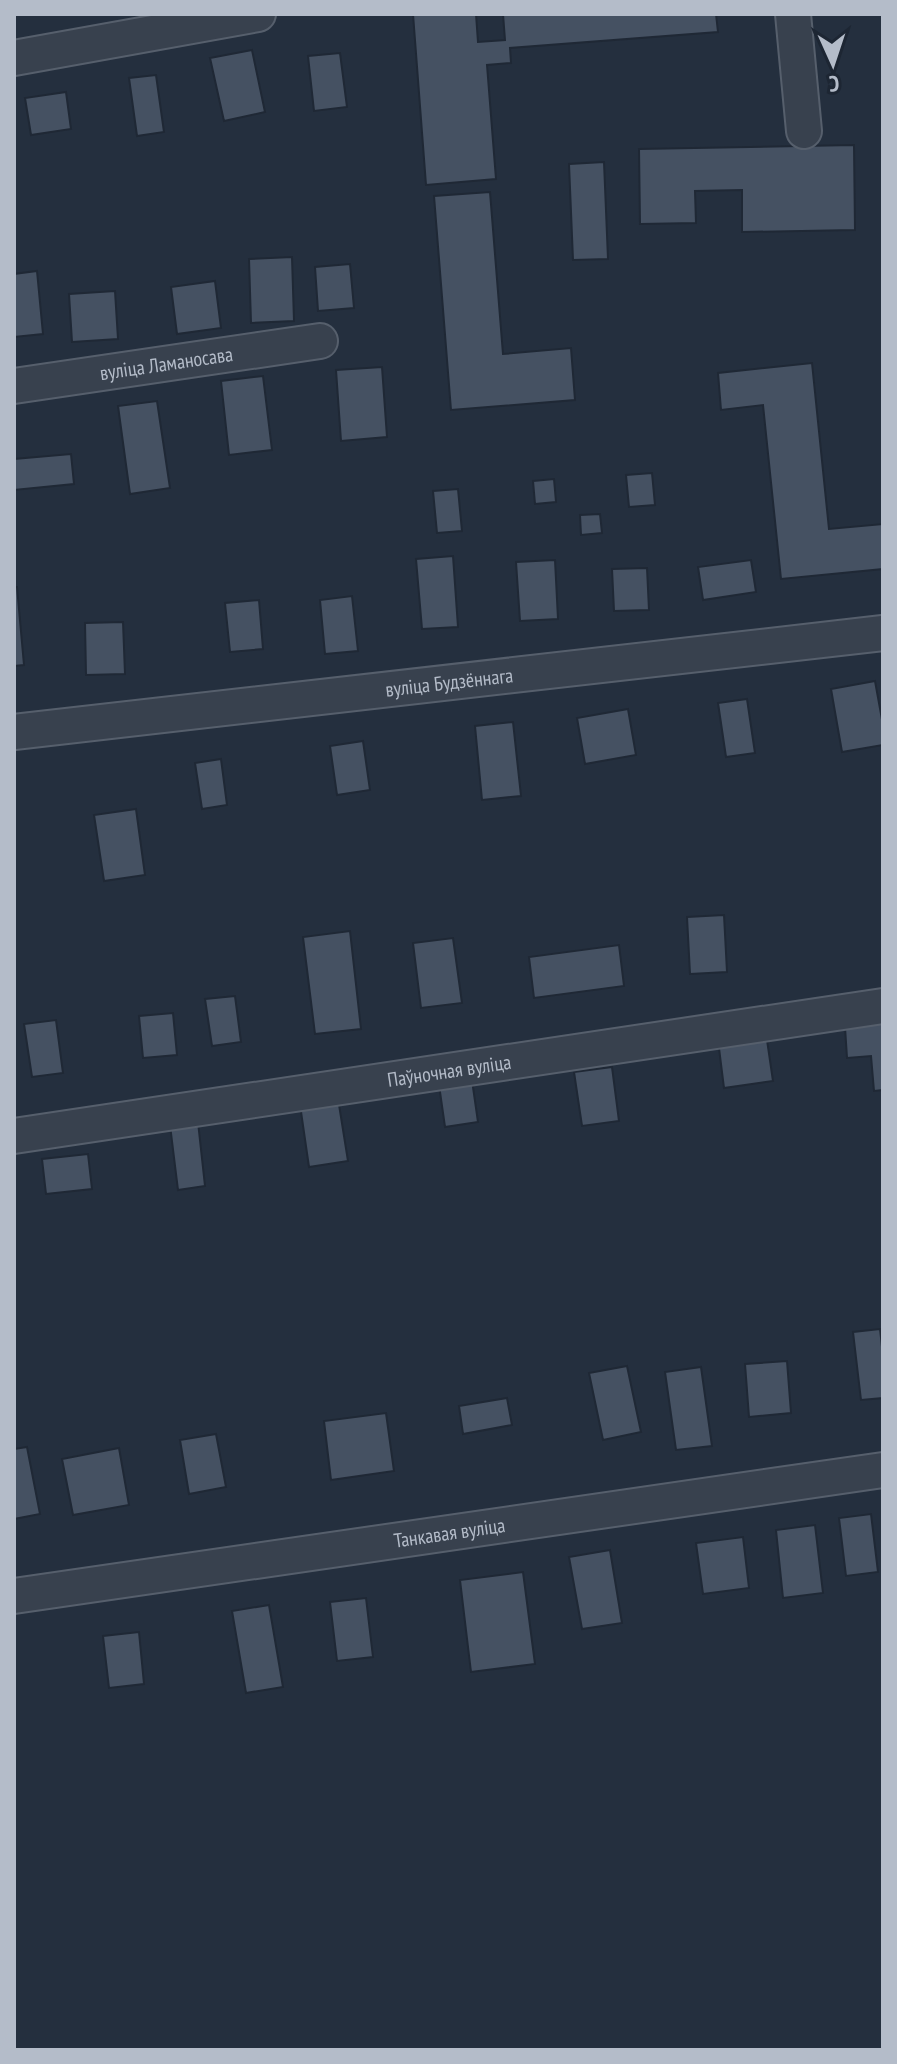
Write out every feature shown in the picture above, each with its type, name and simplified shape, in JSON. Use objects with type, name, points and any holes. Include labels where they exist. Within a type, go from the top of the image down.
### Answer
[{"type":"street","points":[[14,58],[258,14]]},
{"type":"street","points":[[793,14],[804,131]]},
{"type":"street","name":"вуліца Ламаносава","points":[[14,386],[320,341]]},
{"type":"street","name":"вуліца Будзённага","points":[[14,732],[883,633]]},
{"type":"street","name":"Паўночная вуліца","points":[[14,1136],[883,1006]]},
{"type":"street","name":"Танкавая вуліца","points":[[14,1596],[883,1470]]},
{"type":"building","points":[[413,14],[476,14],[478,42],[505,40],[503,14],[716,14],[718,32],[510,48],[511,63],[487,65],[496,179],[426,185]]},
{"type":"building","points":[[252,50],[265,112],[224,121],[210,58]]},
{"type":"building","points":[[340,53],[347,107],[314,111],[308,56]]},
{"type":"building","points":[[156,75],[164,132],[137,136],[129,78]]},
{"type":"building","points":[[66,92],[71,129],[31,135],[25,98]]},
{"type":"building","points":[[854,145],[855,230],[742,232],[742,190],[695,191],[696,223],[640,224],[639,149]]},
{"type":"building","points":[[604,162],[608,259],[573,260],[569,164]]},
{"type":"building","points":[[490,192],[503,354],[571,348],[575,400],[451,410],[434,196]]},
{"type":"building","points":[[292,257],[294,321],[251,323],[249,259]]},
{"type":"building","points":[[350,264],[354,308],[318,311],[315,267]]},
{"type":"building","points":[[37,271],[43,334],[14,337],[14,274]]},
{"type":"building","points":[[215,281],[221,328],[177,334],[171,287]]},
{"type":"building","points":[[115,291],[118,339],[72,342],[69,294]]},
{"type":"building","points":[[812,363],[829,529],[883,524],[883,569],[781,579],[763,405],[721,410],[718,373]]},
{"type":"building","points":[[382,367],[387,437],[341,441],[336,370]]},
{"type":"building","points":[[263,376],[272,450],[229,455],[221,381]]},
{"type":"building","points":[[157,401],[170,488],[130,494],[118,406]]},
{"type":"building","points":[[71,454],[74,484],[14,490],[14,459]]},
{"type":"building","points":[[652,473],[655,505],[629,507],[626,475]]},
{"type":"building","points":[[554,479],[556,502],[535,504],[533,481]]},
{"type":"building","points":[[458,489],[462,531],[437,533],[433,491]]},
{"type":"building","points":[[600,514],[602,533],[581,535],[580,515]]},
{"type":"building","points":[[453,556],[458,627],[422,629],[416,559]]},
{"type":"building","points":[[555,560],[558,619],[520,621],[516,562]]},
{"type":"building","points":[[751,560],[756,592],[703,600],[698,567]]},
{"type":"building","points":[[647,568],[649,610],[614,611],[612,569]]},
{"type":"building","points":[[14,587],[17,587],[24,665],[14,666]]},
{"type":"building","points":[[352,596],[358,651],[325,654],[320,600]]},
{"type":"building","points":[[259,600],[263,649],[230,652],[225,603]]},
{"type":"building","points":[[123,622],[125,674],[86,675],[85,623]]},
{"type":"building","points":[[875,681],[883,725],[883,745],[842,752],[831,689]]},
{"type":"building","points":[[747,699],[755,753],[726,757],[718,703]]},
{"type":"building","points":[[628,709],[636,755],[585,764],[577,718]]},
{"type":"building","points":[[513,722],[521,796],[482,800],[475,726]]},
{"type":"building","points":[[363,741],[370,790],[337,795],[330,746]]},
{"type":"building","points":[[221,759],[227,805],[202,809],[195,763]]},
{"type":"building","points":[[136,809],[145,875],[104,881],[94,815]]},
{"type":"building","points":[[724,915],[727,972],[690,974],[687,917]]},
{"type":"building","points":[[350,931],[361,1029],[315,1034],[303,937]]},
{"type":"building","points":[[453,938],[462,1003],[421,1008],[413,943]]},
{"type":"building","points":[[619,945],[624,986],[534,998],[529,957]]},
{"type":"building","points":[[235,996],[241,1042],[212,1046],[205,999]]},
{"type":"building","points":[[173,1013],[177,1055],[143,1058],[139,1016]]},
{"type":"building","points":[[56,1020],[63,1073],[32,1077],[24,1024]]},
{"type":"building","points":[[883,1020],[883,1090],[874,1091],[871,1056],[847,1058],[845,1027]]},
{"type":"building","points":[[766,1033],[773,1081],[724,1088],[718,1040]]},
{"type":"building","points":[[612,1067],[619,1121],[582,1126],[574,1072]]},
{"type":"building","points":[[471,1073],[478,1122],[445,1127],[438,1078]]},
{"type":"building","points":[[337,1092],[348,1161],[309,1167],[299,1098]]},
{"type":"building","points":[[198,1122],[205,1186],[178,1190],[170,1125]]},
{"type":"building","points":[[88,1154],[92,1189],[46,1194],[42,1159]]},
{"type":"building","points":[[880,1329],[883,1398],[861,1400],[853,1332]]},
{"type":"building","points":[[787,1361],[791,1413],[749,1417],[745,1364]]},
{"type":"building","points":[[627,1366],[641,1432],[603,1440],[589,1373]]},
{"type":"building","points":[[701,1367],[712,1446],[676,1450],[665,1372]]},
{"type":"building","points":[[507,1398],[512,1425],[463,1434],[459,1406]]},
{"type":"building","points":[[386,1413],[394,1471],[331,1480],[324,1421]]},
{"type":"building","points":[[216,1434],[226,1487],[189,1494],[180,1440]]},
{"type":"building","points":[[27,1447],[40,1514],[14,1519],[14,1449]]},
{"type":"building","points":[[119,1448],[129,1505],[73,1515],[62,1459]]},
{"type":"building","points":[[871,1514],[878,1572],[846,1576],[839,1518]]},
{"type":"building","points":[[815,1525],[823,1593],[783,1598],[776,1530]]},
{"type":"building","points":[[743,1537],[749,1588],[703,1594],[696,1543]]},
{"type":"building","points":[[610,1550],[622,1623],[582,1629],[569,1557]]},
{"type":"building","points":[[523,1572],[535,1664],[471,1672],[460,1580]]},
{"type":"building","points":[[366,1598],[373,1657],[337,1661],[330,1602]]},
{"type":"building","points":[[269,1605],[283,1687],[246,1693],[232,1611]]},
{"type":"building","points":[[139,1632],[144,1684],[109,1688],[103,1636]]}]
